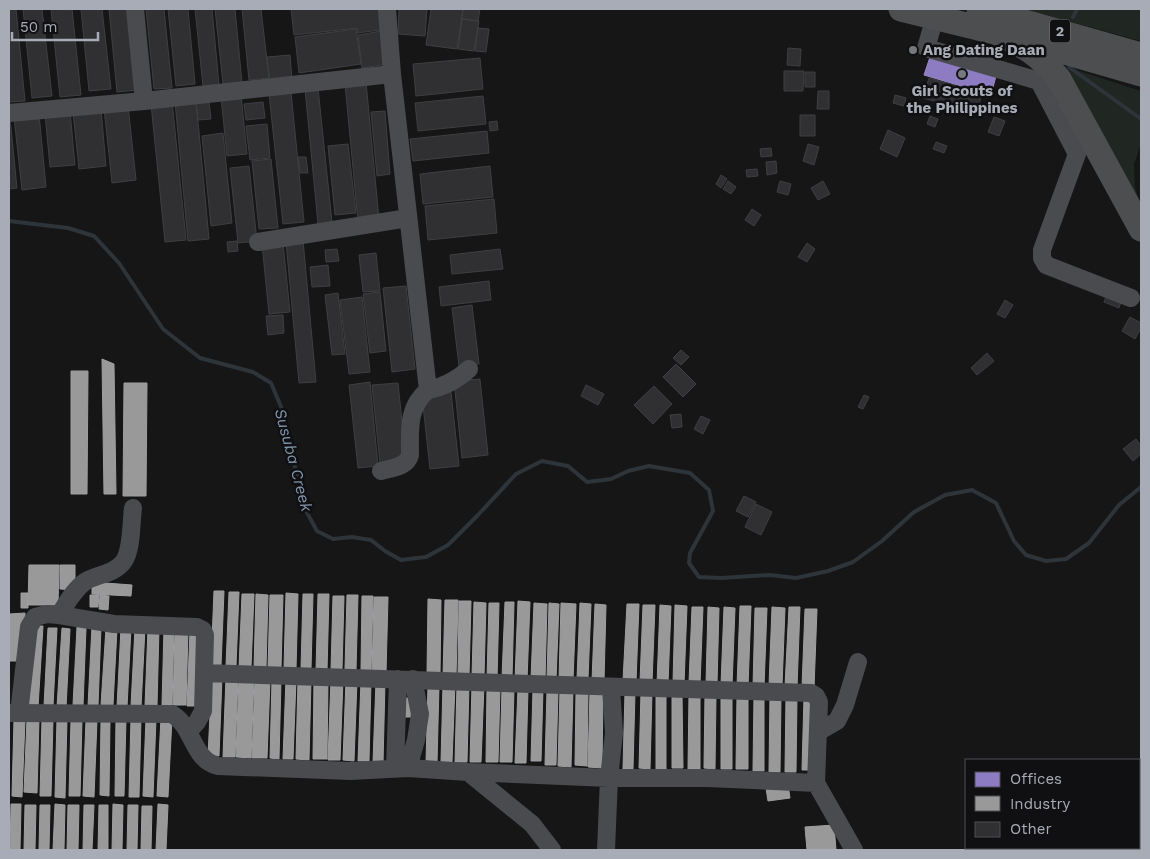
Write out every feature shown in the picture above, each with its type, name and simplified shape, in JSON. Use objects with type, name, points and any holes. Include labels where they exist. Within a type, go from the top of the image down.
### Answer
[{"type":"highway","name":"2","points":[[901,9],[996,32],[1141,74]]},
{"type":"highway","name":"2","points":[[978,9],[1141,55]]},
{"type":"highway","points":[[996,32],[1029,48],[1048,65],[1059,79],[1141,229]]},
{"type":"lane","points":[[135,9],[144,100]]},
{"type":"lane","points":[[387,9],[392,74],[428,390]]},
{"type":"lane","points":[[935,17],[926,48],[1040,81],[1077,154],[1042,250],[1046,265],[1131,298]]},
{"type":"lane","points":[[9,112],[392,74]]},
{"type":"lane","points":[[258,242],[408,218]]},
{"type":"lane","points":[[381,471],[403,465],[408,461],[410,455],[411,414],[417,400],[428,390],[448,384],[469,369]]},
{"type":"lane","points":[[59,615],[78,588],[85,582],[93,577],[109,572],[123,563],[129,545],[133,508]]},
{"type":"lane","points":[[188,732],[198,722],[203,711],[205,635],[200,628],[114,624],[47,614],[35,617],[29,627],[14,713],[169,714],[177,718],[188,732],[201,756],[209,764],[218,766],[350,771],[401,768],[610,778],[708,778],[816,783]]},
{"type":"lane","points":[[818,757],[845,705],[858,662]]},
{"type":"lane","points":[[205,673],[611,688],[811,693],[816,696],[819,702],[816,783],[854,850]]},
{"type":"lane","points":[[401,768],[405,679]]},
{"type":"lane","points":[[401,768],[416,740],[420,714],[405,679]]},
{"type":"lane","points":[[606,850],[614,732],[611,688]]},
{"type":"lane","points":[[818,732],[837,721]]},
{"type":"lane","points":[[468,772],[523,815],[552,850]]},
{"type":"shaded area","points":[[1024,9],[1141,9],[1141,41]]},
{"type":"shaded area","points":[[1061,65],[1141,91],[1141,144],[1134,164],[1135,188],[1141,207]]},
{"type":"building: Offices","points":[[930,57],[996,76],[991,95],[924,75]]},
{"type":"building: Industry","points":[[102,359],[114,364],[116,494],[104,494]]},
{"type":"building: Industry","points":[[71,371],[88,371],[87,494],[71,494]]},
{"type":"building: Industry","points":[[124,383],[147,383],[146,496],[123,496]]},
{"type":"building: Industry","points":[[29,565],[59,565],[58,605],[28,605]]},
{"type":"building: Industry","points":[[60,565],[75,565],[75,590],[60,589]]},
{"type":"building: Industry","points":[[92,582],[132,585],[131,596],[92,594]]},
{"type":"building: Industry","points":[[214,591],[224,591],[221,666],[211,665]]},
{"type":"building: Industry","points":[[229,592],[239,592],[236,666],[226,666]]},
{"type":"building: Industry","points":[[21,593],[28,593],[28,608],[21,608]]},
{"type":"building: Industry","points":[[286,593],[298,594],[296,669],[284,668]]},
{"type":"building: Industry","points":[[242,594],[254,594],[251,668],[239,668]]},
{"type":"building: Industry","points":[[256,594],[268,595],[266,668],[254,667]]},
{"type":"building: Industry","points":[[303,594],[313,594],[311,669],[301,669]]},
{"type":"building: Industry","points":[[318,594],[329,594],[327,671],[316,671]]},
{"type":"building: Industry","points":[[90,595],[99,595],[98,607],[90,607]]},
{"type":"building: Industry","points":[[100,595],[109,596],[108,610],[99,609]]},
{"type":"building: Industry","points":[[270,595],[283,595],[281,669],[268,668]]},
{"type":"building: Industry","points":[[347,595],[358,595],[356,670],[345,669]]},
{"type":"building: Industry","points":[[333,596],[344,596],[342,670],[331,670]]},
{"type":"building: Industry","points":[[362,596],[373,596],[371,671],[361,671]]},
{"type":"building: Industry","points":[[374,597],[388,597],[386,673],[372,673]]},
{"type":"building: Industry","points":[[428,599],[441,600],[440,675],[427,674]]},
{"type":"building: Industry","points":[[445,600],[458,600],[456,677],[443,676]]},
{"type":"building: Industry","points":[[459,601],[471,601],[469,677],[458,677]]},
{"type":"building: Industry","points":[[518,601],[530,602],[527,680],[515,680]]},
{"type":"building: Industry","points":[[474,602],[486,603],[484,677],[472,676]]},
{"type":"building: Industry","points":[[505,602],[514,602],[512,678],[502,678]]},
{"type":"building: Industry","points":[[489,603],[499,603],[497,679],[487,678]]},
{"type":"building: Industry","points":[[534,603],[547,604],[545,680],[531,679]]},
{"type":"building: Industry","points":[[549,603],[559,604],[556,680],[547,679]]},
{"type":"building: Industry","points":[[561,603],[576,604],[573,680],[559,680]]},
{"type":"building: Industry","points":[[580,603],[591,604],[588,679],[577,679]]},
{"type":"building: Industry","points":[[595,604],[606,605],[604,681],[592,681]]},
{"type":"building: Industry","points":[[627,604],[639,604],[636,682],[623,681]]},
{"type":"building: Industry","points":[[643,605],[655,605],[652,683],[640,682]]},
{"type":"building: Industry","points":[[660,605],[671,606],[668,684],[657,684]]},
{"type":"building: Industry","points":[[675,605],[687,606],[684,684],[673,683]]},
{"type":"building: Industry","points":[[740,606],[751,606],[748,687],[737,686]]},
{"type":"building: Industry","points":[[692,607],[703,607],[700,684],[689,683]]},
{"type":"building: Industry","points":[[708,607],[719,608],[717,684],[706,684]]},
{"type":"building: Industry","points":[[724,607],[735,608],[732,686],[721,685]]},
{"type":"building: Industry","points":[[772,607],[785,608],[782,686],[769,686]]},
{"type":"building: Industry","points":[[789,607],[800,607],[797,687],[785,686]]},
{"type":"building: Industry","points":[[755,608],[767,608],[764,687],[753,687]]},
{"type":"building: Industry","points":[[805,609],[817,609],[814,688],[802,687]]},
{"type":"building: Industry","points":[[25,613],[25,661],[9,661],[9,614]]},
{"type":"building: Industry","points":[[33,626],[43,626],[38,707],[28,706]]},
{"type":"building: Industry","points":[[92,626],[101,627],[98,706],[88,706]]},
{"type":"building: Industry","points":[[77,627],[86,628],[83,706],[73,705]]},
{"type":"building: Industry","points":[[48,628],[57,628],[53,706],[44,706]]},
{"type":"building: Industry","points":[[62,628],[70,629],[66,708],[57,707]]},
{"type":"building: Industry","points":[[106,628],[117,629],[113,705],[101,705]]},
{"type":"building: Industry","points":[[121,628],[131,628],[127,707],[117,707]]},
{"type":"building: Industry","points":[[135,628],[145,628],[141,707],[131,706]]},
{"type":"building: Industry","points":[[148,628],[159,628],[157,706],[145,706]]},
{"type":"building: Industry","points":[[164,628],[174,629],[172,705],[162,705]]},
{"type":"building: Industry","points":[[175,630],[188,630],[186,705],[173,705]]},
{"type":"building: Industry","points":[[190,631],[202,631],[200,706],[187,706]]},
{"type":"building: Industry","points":[[212,676],[222,677],[219,756],[208,755]]},
{"type":"building: Industry","points":[[226,677],[238,678],[235,757],[223,757]]},
{"type":"building: Industry","points":[[239,678],[254,679],[251,758],[236,757]]},
{"type":"building: Industry","points":[[255,679],[270,680],[267,758],[252,758]]},
{"type":"building: Industry","points":[[286,679],[296,680],[293,759],[283,759]]},
{"type":"building: Industry","points":[[331,679],[343,680],[340,760],[328,760]]},
{"type":"building: Industry","points":[[272,680],[281,680],[279,759],[270,758]]},
{"type":"building: Industry","points":[[298,680],[311,680],[309,760],[296,759]]},
{"type":"building: Industry","points":[[314,680],[328,680],[327,759],[313,759]]},
{"type":"building: Industry","points":[[346,680],[357,681],[354,761],[343,760]]},
{"type":"building: Industry","points":[[361,681],[371,682],[369,761],[358,761]]},
{"type":"building: Industry","points":[[376,681],[385,682],[383,763],[373,762]]},
{"type":"building: Industry","points":[[443,684],[455,684],[452,762],[441,762]]},
{"type":"building: Industry","points":[[428,685],[439,685],[437,763],[426,763]]},
{"type":"building: Industry","points":[[457,685],[469,685],[467,762],[455,762]]},
{"type":"building: Industry","points":[[472,685],[484,685],[481,762],[470,762]]},
{"type":"building: Industry","points":[[487,687],[500,688],[498,762],[486,762]]},
{"type":"building: Industry","points":[[502,688],[514,689],[512,762],[500,762]]},
{"type":"building: Industry","points":[[518,688],[528,689],[526,763],[515,763]]},
{"type":"building: Industry","points":[[533,689],[543,689],[541,761],[531,761]]},
{"type":"building: Industry","points":[[547,690],[558,690],[556,765],[545,765]]},
{"type":"building: Industry","points":[[560,690],[573,690],[571,767],[558,766]]},
{"type":"building: Industry","points":[[576,691],[588,691],[587,766],[575,765]]},
{"type":"building: Industry","points":[[590,691],[603,691],[602,768],[588,767]]},
{"type":"building: Industry","points":[[625,692],[635,692],[633,769],[623,769]]},
{"type":"building: Industry","points":[[641,692],[652,692],[650,769],[639,768]]},
{"type":"building: Industry","points":[[656,693],[666,693],[666,770],[656,770]]},
{"type":"building: Industry","points":[[672,693],[682,693],[683,768],[672,768]]},
{"type":"building: Industry","points":[[689,694],[700,694],[700,769],[688,769]]},
{"type":"building: Industry","points":[[705,695],[716,695],[715,769],[704,768]]},
{"type":"building: Industry","points":[[721,695],[732,695],[732,769],[721,769]]},
{"type":"building: Industry","points":[[737,695],[748,695],[748,769],[736,769]]},
{"type":"building: Industry","points":[[754,695],[764,696],[764,771],[753,771]]},
{"type":"building: Industry","points":[[770,696],[781,696],[780,772],[769,772]]},
{"type":"building: Industry","points":[[786,696],[797,696],[796,772],[785,772]]},
{"type":"building: Industry","points":[[804,697],[814,697],[812,770],[802,770]]},
{"type":"building: Industry","points":[[402,698],[413,698],[413,717],[402,717]]},
{"type":"building: Industry","points":[[131,718],[141,718],[139,797],[129,797]]},
{"type":"building: Industry","points":[[146,718],[156,719],[153,797],[143,796]]},
{"type":"building: Industry","points":[[161,718],[172,718],[168,797],[157,796]]},
{"type":"building: Industry","points":[[27,719],[39,719],[37,793],[24,792]]},
{"type":"building: Industry","points":[[42,719],[53,720],[51,796],[40,796]]},
{"type":"building: Industry","points":[[57,719],[67,719],[65,798],[55,797]]},
{"type":"building: Industry","points":[[116,719],[126,719],[124,796],[115,796]]},
{"type":"building: Industry","points":[[14,720],[25,720],[22,797],[12,796]]},
{"type":"building: Industry","points":[[71,720],[82,720],[80,796],[69,796]]},
{"type":"building: Industry","points":[[86,720],[97,720],[94,797],[83,796]]},
{"type":"building: Industry","points":[[101,720],[110,720],[109,796],[100,795]]},
{"type":"building: Industry","points":[[788,785],[790,798],[768,801],[766,788]]},
{"type":"building: Industry","points":[[11,804],[21,804],[20,850],[10,850]]},
{"type":"building: Industry","points":[[55,804],[65,805],[64,850],[53,850]]},
{"type":"building: Industry","points":[[113,804],[123,805],[122,850],[112,850]]},
{"type":"building: Industry","points":[[158,804],[168,805],[166,850],[156,850]]},
{"type":"building: Industry","points":[[25,805],[36,805],[35,850],[24,850]]},
{"type":"building: Industry","points":[[40,805],[50,805],[49,850],[39,850]]},
{"type":"building: Industry","points":[[68,805],[79,805],[78,850],[67,850]]},
{"type":"building: Industry","points":[[84,805],[94,805],[92,850],[83,850]]},
{"type":"building: Industry","points":[[99,805],[108,805],[108,850],[98,850]]},
{"type":"building: Industry","points":[[128,805],[138,805],[137,850],[127,850]]},
{"type":"building: Industry","points":[[142,806],[152,806],[151,850],[141,850]]},
{"type":"building: Industry","points":[[834,825],[836,850],[807,850],[805,827]]},
{"type":"building: Other","points":[[9,9],[16,9],[25,101],[9,102]]},
{"type":"building: Other","points":[[23,9],[42,9],[52,96],[32,98]]},
{"type":"building: Other","points":[[51,9],[72,9],[81,95],[60,97]]},
{"type":"building: Other","points":[[81,9],[102,9],[111,89],[89,91]]},
{"type":"building: Other","points":[[109,9],[129,9],[137,90],[117,92]]},
{"type":"building: Other","points":[[146,9],[164,9],[172,88],[154,89]]},
{"type":"building: Other","points":[[168,9],[188,9],[195,84],[176,86]]},
{"type":"building: Other","points":[[195,9],[212,9],[219,85],[203,86]]},
{"type":"building: Other","points":[[215,9],[235,9],[242,83],[223,84]]},
{"type":"building: Other","points":[[242,9],[261,9],[269,78],[249,80]]},
{"type":"building: Other","points":[[291,9],[378,9],[380,30],[357,33],[357,28],[294,35]]},
{"type":"building: Other","points":[[399,9],[427,9],[425,36],[398,34]]},
{"type":"building: Other","points":[[431,9],[463,9],[457,49],[426,45]]},
{"type":"building: Other","points":[[463,9],[480,9],[478,21],[462,19]]},
{"type":"building: Other","points":[[462,19],[479,21],[474,51],[458,49]]},
{"type":"building: Other","points":[[478,28],[489,29],[486,52],[475,51]]},
{"type":"building: Other","points":[[356,29],[361,64],[299,73],[295,37]]},
{"type":"building: Other","points":[[382,31],[387,64],[362,68],[358,35]]},
{"type":"building: Other","points":[[788,48],[801,49],[800,66],[787,65]]},
{"type":"building: Other","points":[[290,55],[292,80],[270,83],[267,57]]},
{"type":"building: Other","points":[[480,58],[483,89],[416,96],[413,64]]},
{"type":"building: Other","points":[[784,71],[804,71],[803,91],[784,91]]},
{"type":"building: Other","points":[[805,72],[815,72],[815,87],[805,87]]},
{"type":"building: Other","points":[[929,78],[982,93],[977,113],[923,98]]},
{"type":"building: Other","points":[[366,82],[379,219],[358,221],[345,84]]},
{"type":"building: Other","points":[[318,88],[332,222],[318,224],[305,89]]},
{"type":"building: Other","points":[[818,91],[829,91],[829,109],[817,109]]},
{"type":"building: Other","points":[[291,92],[304,222],[283,224],[269,94]]},
{"type":"building: Other","points":[[241,95],[247,154],[227,156],[221,97]]},
{"type":"building: Other","points":[[895,95],[906,98],[904,106],[893,103]]},
{"type":"building: Other","points":[[483,96],[486,124],[418,131],[415,103]]},
{"type":"building: Other","points":[[196,100],[209,239],[188,241],[175,102]]},
{"type":"building: Other","points":[[172,101],[186,240],[165,242],[151,104]]},
{"type":"building: Other","points":[[209,101],[211,119],[198,120],[196,102]]},
{"type":"building: Other","points":[[263,102],[265,118],[246,120],[244,104]]},
{"type":"building: Other","points":[[910,103],[920,106],[918,112],[908,109]]},
{"type":"building: Other","points":[[128,105],[136,180],[112,183],[104,108]]},
{"type":"building: Other","points":[[101,109],[106,166],[79,169],[73,112]]},
{"type":"building: Other","points":[[70,111],[75,165],[50,167],[45,114]]},
{"type":"building: Other","points":[[385,111],[390,174],[377,176],[371,112]]},
{"type":"building: Other","points":[[39,114],[46,187],[22,190],[14,117]]},
{"type":"building: Other","points":[[800,115],[815,115],[815,136],[800,136]]},
{"type":"building: Other","points":[[930,116],[938,119],[935,127],[927,124]]},
{"type":"building: Other","points":[[994,117],[1005,121],[999,136],[988,132]]},
{"type":"building: Other","points":[[9,118],[17,188],[9,189]]},
{"type":"building: Other","points":[[497,121],[498,130],[490,131],[489,122]]},
{"type":"building: Other","points":[[267,124],[270,158],[250,160],[246,126]]},
{"type":"building: Other","points":[[888,130],[905,138],[897,157],[880,149]]},
{"type":"building: Other","points":[[487,131],[489,153],[413,161],[410,139]]},
{"type":"building: Other","points":[[223,133],[232,223],[211,226],[202,136]]},
{"type":"building: Other","points":[[936,142],[947,146],[944,153],[933,149]]},
{"type":"building: Other","points":[[348,144],[356,213],[335,215],[328,146]]},
{"type":"building: Other","points":[[808,144],[819,147],[814,165],[803,161]]},
{"type":"building: Other","points":[[771,148],[772,156],[761,157],[760,149]]},
{"type":"building: Other","points":[[298,157],[306,157],[308,173],[300,173]]},
{"type":"building: Other","points":[[271,159],[278,228],[259,229],[252,161]]},
{"type":"building: Other","points":[[776,161],[777,173],[767,175],[766,162]]},
{"type":"building: Other","points":[[249,166],[257,241],[238,243],[230,168]]},
{"type":"building: Other","points":[[490,166],[493,197],[423,204],[420,174]]},
{"type":"building: Other","points":[[757,169],[758,176],[747,177],[746,170]]},
{"type":"building: Other","points":[[721,175],[727,179],[721,188],[716,184]]},
{"type":"building: Other","points":[[728,181],[736,187],[731,194],[723,189]]},
{"type":"building: Other","points":[[780,181],[791,184],[788,195],[777,192]]},
{"type":"building: Other","points":[[823,181],[830,194],[818,200],[811,188]]},
{"type":"building: Other","points":[[494,199],[497,233],[428,240],[425,206]]},
{"type":"building: Other","points":[[752,209],[761,215],[754,226],[745,220]]},
{"type":"building: Other","points":[[303,240],[316,382],[299,383],[286,242]]},
{"type":"building: Other","points":[[237,241],[238,251],[228,252],[227,242]]},
{"type":"building: Other","points":[[283,243],[290,312],[269,314],[262,244]]},
{"type":"building: Other","points":[[807,243],[815,249],[807,262],[798,257]]},
{"type":"building: Other","points":[[337,249],[339,261],[326,262],[325,250]]},
{"type":"building: Other","points":[[500,249],[503,269],[452,274],[450,255]]},
{"type":"building: Other","points":[[376,253],[380,291],[363,292],[359,255]]},
{"type":"building: Other","points":[[328,265],[330,286],[312,287],[310,267]]},
{"type":"building: Other","points":[[489,281],[491,300],[441,306],[439,287]]},
{"type":"building: Other","points":[[406,286],[415,369],[392,372],[383,288]]},
{"type":"building: Other","points":[[380,292],[386,351],[370,353],[363,294]]},
{"type":"building: Other","points":[[1108,292],[1122,298],[1119,308],[1104,302]]},
{"type":"building: Other","points":[[338,293],[345,354],[332,355],[325,295]]},
{"type":"building: Other","points":[[362,297],[370,372],[349,374],[340,300]]},
{"type":"building: Other","points":[[1005,300],[1013,305],[1005,318],[997,314]]},
{"type":"building: Other","points":[[472,305],[479,364],[459,366],[452,308]]},
{"type":"building: Other","points":[[283,315],[284,333],[268,335],[266,316]]},
{"type":"building: Other","points":[[1130,317],[1141,323],[1141,328],[1135,339],[1122,331]]},
{"type":"building: Other","points":[[681,350],[689,357],[681,365],[673,358]]},
{"type":"building: Other","points":[[987,353],[994,361],[977,375],[971,368]]},
{"type":"building: Other","points":[[676,364],[696,384],[683,397],[663,377]]},
{"type":"building: Other","points":[[480,379],[488,455],[462,458],[454,381]]},
{"type":"building: Other","points":[[370,382],[378,466],[358,468],[349,385]]},
{"type":"building: Other","points":[[398,383],[406,460],[380,463],[372,385]]},
{"type":"building: Other","points":[[586,385],[604,394],[598,405],[581,396]]},
{"type":"building: Other","points":[[654,386],[672,404],[653,424],[634,405]]},
{"type":"building: Other","points":[[451,392],[459,466],[430,469],[422,396]]},
{"type":"building: Other","points":[[864,395],[869,397],[863,409],[858,407]]},
{"type":"building: Other","points":[[681,414],[682,427],[672,428],[670,415]]},
{"type":"building: Other","points":[[701,416],[710,420],[703,434],[694,429]]},
{"type":"building: Other","points":[[1136,439],[1141,446],[1141,454],[1133,461],[1123,449]]},
{"type":"building: Other","points":[[744,496],[756,502],[748,517],[736,511]]},
{"type":"building: Other","points":[[756,504],[772,512],[761,535],[745,527]]},
{"type":"waterway","points":[[1073,17],[1077,9]]},
{"type":"waterway","points":[[1069,67],[1141,119]]},
{"type":"waterway","name":"Susuba Creek","points":[[9,221],[68,228],[94,236],[119,263],[163,329],[200,358],[253,372],[271,383],[282,409],[304,507],[317,531],[333,539],[352,537],[371,540],[401,560],[426,557],[448,545],[516,474],[542,461],[568,466],[587,482],[611,479],[628,471],[649,466],[690,473],[709,490],[713,511],[690,553],[689,563],[699,577],[721,578],[770,575],[796,578],[828,571],[853,562],[882,541],[914,512],[945,495],[972,490],[996,503],[1014,541],[1026,555],[1046,561],[1066,559],[1089,543],[1119,505],[1141,487]]},
{"type":"place","name":"Ang Dating Daan","points":[[913,50]]},
{"type":"place","name":"Girl Scouts of the Philippines","points":[[962,74]]}]
